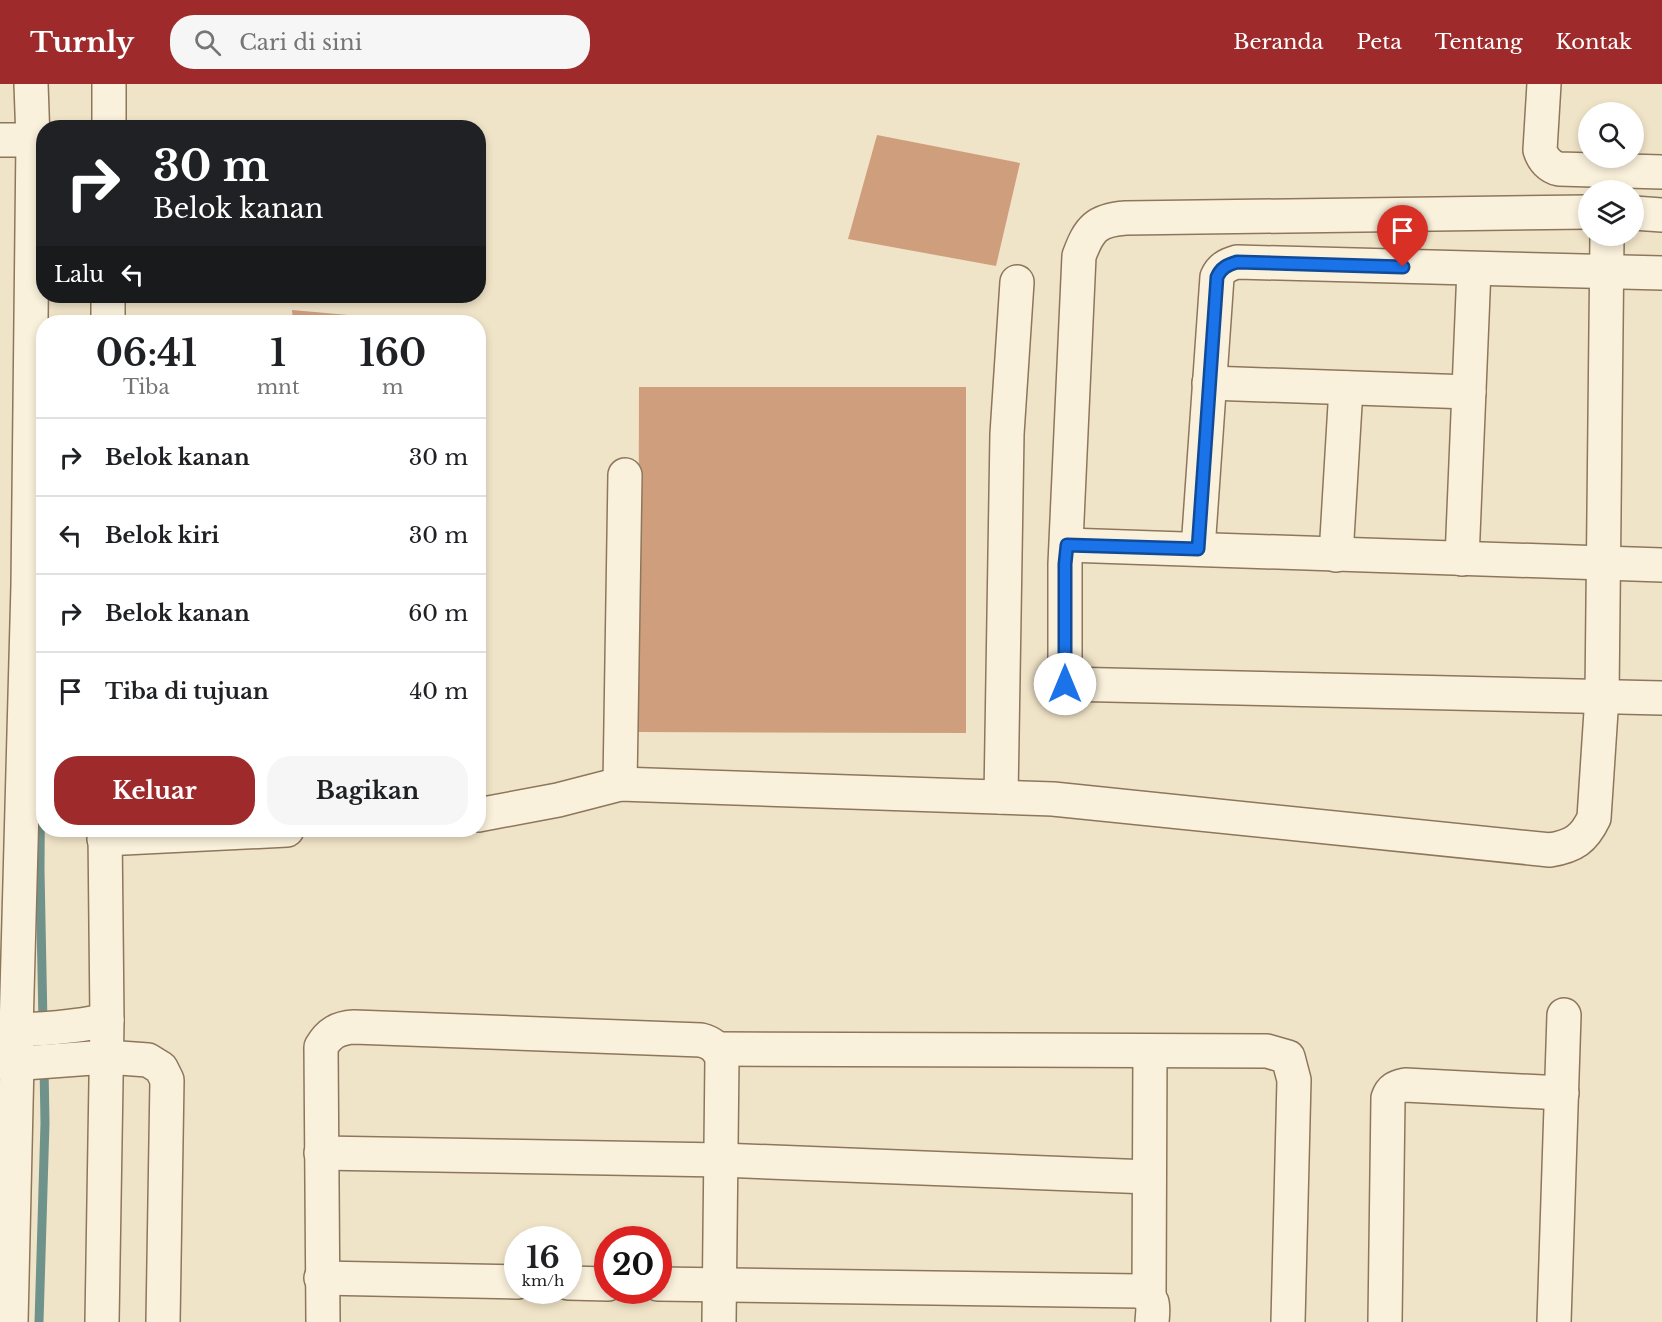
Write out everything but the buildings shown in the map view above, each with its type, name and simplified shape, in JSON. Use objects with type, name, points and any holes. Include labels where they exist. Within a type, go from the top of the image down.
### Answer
[{"type":"street","points":[[11,1322],[14,1062],[14,585],[33,140],[31,84]]},
{"type":"street","points":[[109,84],[109,120]]},
{"type":"street","points":[[1544,84],[1540,150],[1542,156],[1552,167],[1603,180]]},
{"type":"street","points":[[0,140],[33,140]]},
{"type":"street","points":[[1613,180],[1662,172]]},
{"type":"street","points":[[1578,212],[1126,218],[1108,219],[1094,228],[1085,240],[1078,256],[1065,564],[1065,684],[1662,698]]},
{"type":"street","points":[[1644,214],[1662,215]]},
{"type":"street","points":[[486,814],[558,800],[620,784],[1053,799],[1550,850],[1563,848],[1577,841],[1587,831],[1594,818],[1602,696],[1606,246]]},
{"type":"street","points":[[1198,549],[1217,277],[1219,271],[1225,266],[1237,262],[1662,273]]},
{"type":"street","points":[[1462,559],[1474,269]]},
{"type":"street","points":[[1001,797],[1007,434],[1017,282]]},
{"type":"street","points":[[1209,383],[1469,392]]},
{"type":"street","points":[[1336,555],[1346,388]]},
{"type":"street","points":[[620,784],[625,475]]},
{"type":"street","points":[[1067,545],[1662,565]]},
{"type":"street","points":[[102,1322],[95,1023],[105,837]]},
{"type":"street","points":[[1554,1322],[1564,1015]]},
{"type":"street","points":[[14,1030],[95,1023]]},
{"type":"street","points":[[323,1322],[321,1047],[333,1032],[354,1027],[711,1042],[718,1049],[722,1058],[719,1322]]},
{"type":"street","points":[[718,1049],[1267,1051],[1288,1057],[1294,1080],[1288,1322]]},
{"type":"street","points":[[1150,1050],[1150,1309]]},
{"type":"street","points":[[14,1062],[95,1058],[148,1060],[161,1068],[167,1080],[163,1322]]},
{"type":"street","points":[[1385,1322],[1388,1098],[1392,1089],[1405,1085],[1562,1093]]},
{"type":"street","points":[[321,1153],[721,1160],[1149,1177]]},
{"type":"street","points":[[321,1278],[504,1282]]},
{"type":"street","points":[[672,1284],[1128,1291],[1139,1292],[1150,1309]]},
{"type":"waterway","points":[[40,837],[43,1023]]},
{"type":"waterway","points":[[39,1322],[45,1123],[44,1066]]},
{"type":"route","points":[[1065,684],[1067,545],[1198,549],[1219,271],[1237,262],[1403,267]]}]
